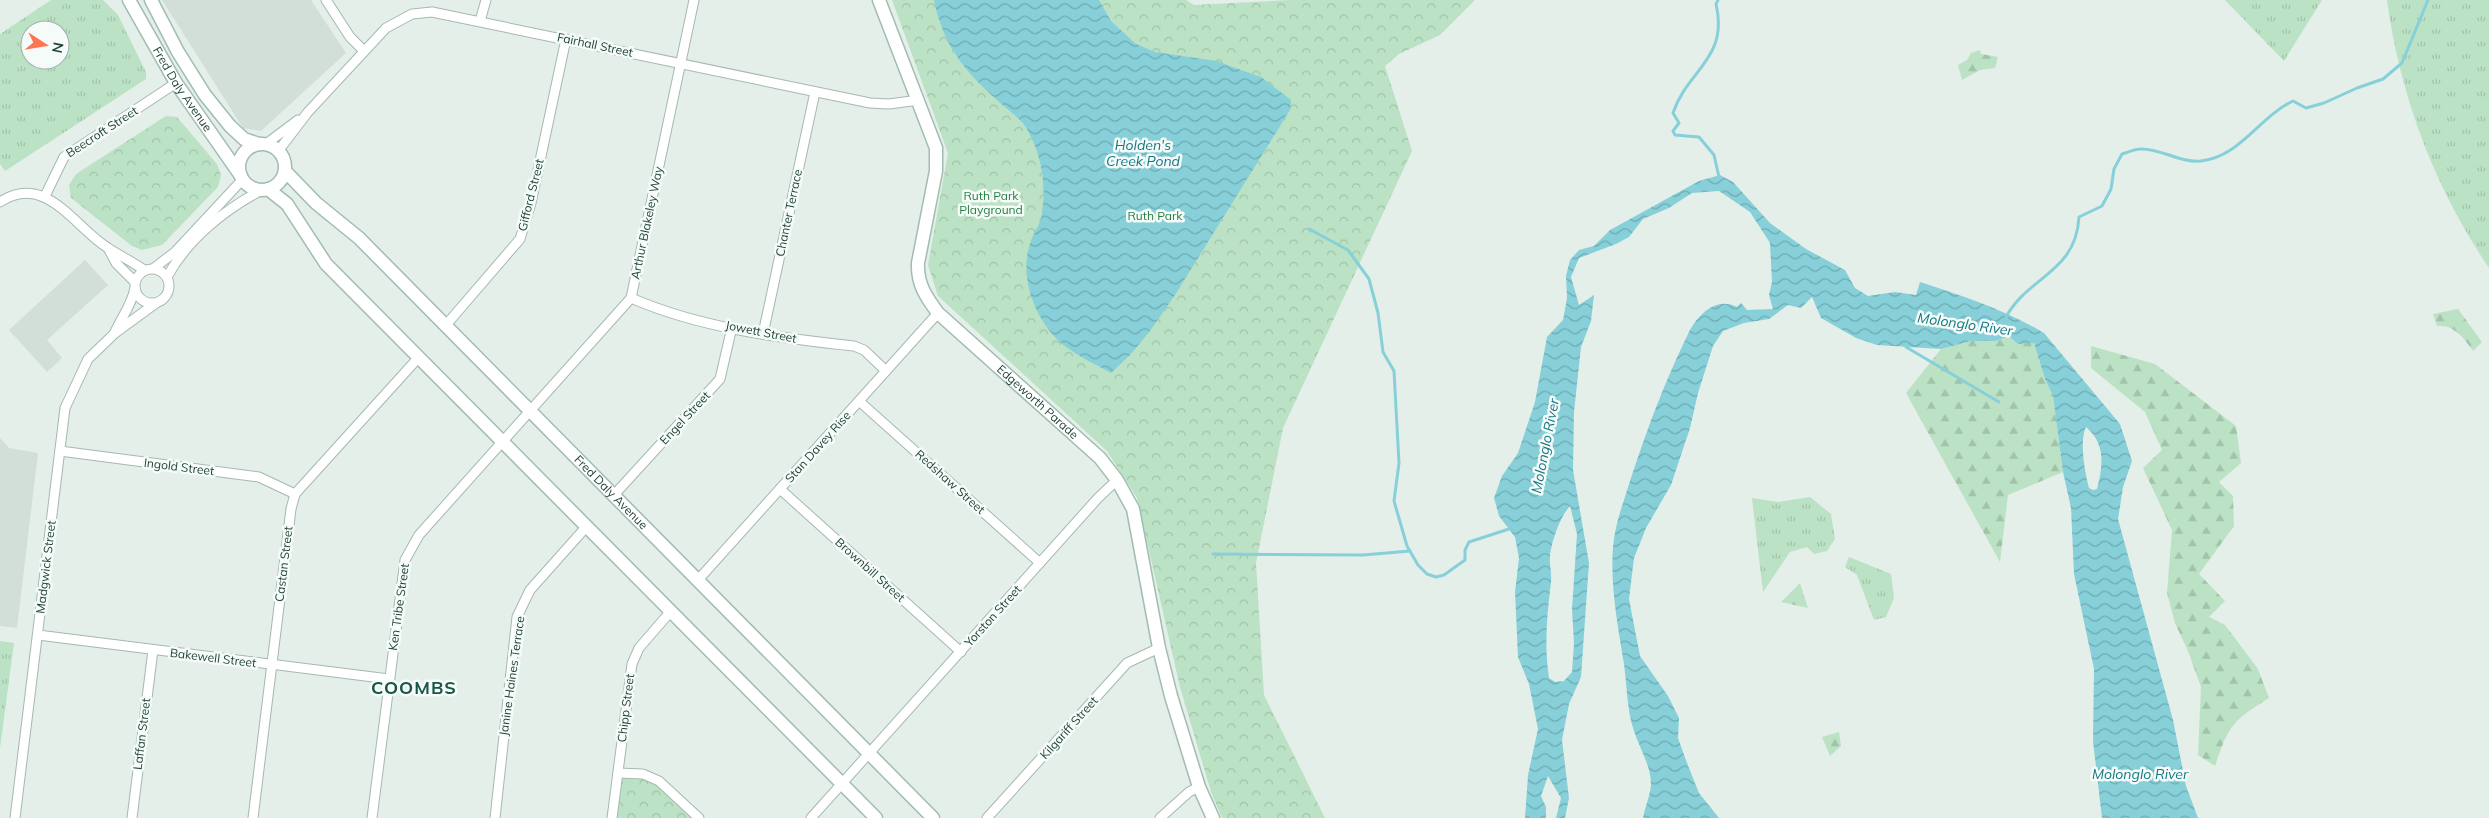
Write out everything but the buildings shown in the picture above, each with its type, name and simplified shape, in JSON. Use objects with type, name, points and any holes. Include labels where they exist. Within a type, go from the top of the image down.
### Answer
[{"type":"street","name":"Fred Daly Avenue","points":[[129,0],[176,83],[242,178],[250,186],[265,189],[288,204],[326,264],[876,818]]},
{"type":"street","name":"Fred Daly Avenue","points":[[151,0],[178,52],[205,94],[237,133],[244,139],[278,150],[283,156],[285,171],[316,203],[360,238],[933,818]]},
{"type":"street","points":[[326,0],[350,37],[364,51]]},
{"type":"street","points":[[480,21],[486,0]]},
{"type":"street","name":"Arthur Blakeley Way","points":[[631,298],[694,0]]},
{"type":"street","name":"Edgeworth Parade","points":[[879,0],[936,148],[937,160],[920,249],[918,277],[925,296],[938,313],[1088,447],[1117,480],[1133,509],[1159,648],[1171,696],[1200,787],[1213,818]]},
{"type":"street","name":"Fairhall Street","points":[[278,150],[308,112],[386,28],[412,14],[432,12],[878,105],[919,100]]},
{"type":"street","name":"Gifford Street","points":[[446,325],[520,239],[531,203],[566,39]]},
{"type":"street","name":"Beecroft Street","points":[[45,196],[64,157],[176,83]]},
{"type":"street","name":"Chanter Terrace","points":[[763,334],[815,92]]},
{"type":"street","name":"Fairhall Street","points":[[263,144],[308,112]]},
{"type":"street","points":[[135,285],[144,270],[154,268],[174,252],[242,178],[239,162],[242,155],[252,146],[263,144]]},
{"type":"street","points":[[108,248],[116,263],[135,285],[140,299],[156,303],[168,293],[167,277],[172,266],[217,219],[234,204],[279,182],[285,171]]},
{"type":"street","points":[[0,202],[11,195],[45,196],[108,248],[124,255],[144,270]]},
{"type":"street","points":[[154,268],[167,277]]},
{"type":"street","name":"Madgwick Street","points":[[115,332],[123,314],[133,301],[135,285]]},
{"type":"street","points":[[530,410],[631,298]]},
{"type":"street","name":"Jowett Street","points":[[631,298],[665,313],[763,334],[854,346],[864,350],[886,371]]},
{"type":"street","name":"Madgwick Street","points":[[15,818],[66,408],[78,377],[88,359],[115,332],[156,303]]},
{"type":"street","name":"Stan Davey Rise","points":[[698,580],[938,313]]},
{"type":"street","name":"Engel Street","points":[[614,495],[720,379],[732,327]]},
{"type":"street","points":[[295,494],[419,357]]},
{"type":"street","name":"Redshaw Street","points":[[859,401],[1040,563]]},
{"type":"street","name":"Ken Tribe Street","points":[[372,818],[388,679],[405,560],[411,546],[530,410]]},
{"type":"street","name":"Ingold Street","points":[[60,451],[259,477],[295,494]]},
{"type":"street","name":"Yorston Street","points":[[812,818],[1103,493],[1117,480]]},
{"type":"street","name":"Brownbill Street","points":[[780,489],[961,652]]},
{"type":"street","name":"Castan Street","points":[[253,818],[291,509],[295,494]]},
{"type":"street","name":"Janine Haines Terrace","points":[[494,818],[517,618],[530,590],[587,526]]},
{"type":"street","name":"Chipp Street","points":[[612,818],[632,664],[639,648],[671,611]]},
{"type":"street","name":"Bakewell Street","points":[[38,635],[388,679]]},
{"type":"street","name":"Kilgariff Street","points":[[987,818],[1127,664],[1159,648]]},
{"type":"street","name":"Laffan Street","points":[[132,818],[153,650]]},
{"type":"street","points":[[618,773],[644,774],[659,781],[699,818]]},
{"type":"street","points":[[1160,818],[1189,792],[1200,787]]},
{"type":"shaded area","points":[[162,0],[311,0],[346,53],[261,131],[243,128]]},
{"type":"shaded area","points":[[85,260],[108,285],[47,340],[62,358],[47,372],[9,330]]},
{"type":"shaded area","points":[[0,438],[9,448],[38,453],[17,628],[0,626]]},
{"type":"green space","points":[[51,0],[103,0],[118,15],[146,72],[146,79],[5,171],[0,164],[0,34],[20,21],[20,70],[70,70],[70,20],[21,20]]},
{"type":"green space","name":"Ruth Park","points":[[892,0],[1186,0],[1194,5],[1291,0],[1475,0],[1440,35],[1399,54],[1385,66],[1412,151],[1283,428],[1256,563],[1264,695],[1325,818],[1222,818],[1211,792],[1180,687],[1137,498],[1107,451],[938,296],[928,265],[948,153]]},
{"type":"green space","points":[[2225,0],[2322,0],[2284,61]]},
{"type":"green space","points":[[2387,0],[2489,0],[2489,268],[2469,237],[2452,205],[2422,140],[2410,106],[2401,71]]},
{"type":"green space","points":[[1980,50],[1981,54],[1998,57],[1995,68],[1980,70],[1962,80],[1958,65],[1967,60],[1971,53]]},
{"type":"green space","points":[[166,116],[177,117],[217,164],[221,175],[218,187],[162,245],[142,250],[132,246],[71,198],[69,185],[76,174]]},
{"type":"green space","points":[[2458,309],[2482,342],[2473,351],[2462,337],[2453,330],[2448,327],[2437,326],[2433,314]]},
{"type":"green space","points":[[2009,336],[2034,343],[2045,379],[2053,396],[2063,472],[2008,495],[2000,562],[1906,393],[1941,349],[1971,341],[1996,341]]},
{"type":"green space","points":[[2091,346],[2155,364],[2236,426],[2241,463],[2219,482],[2233,496],[2234,526],[2199,574],[2225,601],[2209,617],[2225,625],[2258,669],[2269,698],[2233,725],[2224,741],[2215,766],[2198,755],[2201,687],[2188,651],[2175,623],[2167,593],[2172,530],[2143,468],[2162,450],[2145,412],[2091,368]]},
{"type":"green space","points":[[1810,497],[1831,514],[1835,539],[1827,551],[1814,554],[1807,547],[1790,552],[1763,592],[1752,498],[1778,502]]},
{"type":"green space","points":[[1849,557],[1891,574],[1894,598],[1886,617],[1874,620],[1857,575],[1845,567]]},
{"type":"green space","points":[[1800,583],[1808,608],[1781,602]]},
{"type":"green space","points":[[0,641],[14,643],[0,748]]},
{"type":"green space","points":[[1839,732],[1841,746],[1830,756],[1822,737]]},
{"type":"green space","points":[[618,773],[643,774],[699,818],[612,818]]},
{"type":"water","name":"Holden's Creek Pond","points":[[934,0],[1099,0],[1111,21],[1136,44],[1155,52],[1217,61],[1261,77],[1291,100],[1290,110],[1175,295],[1150,331],[1130,355],[1111,373],[1062,344],[1043,322],[1036,309],[1031,296],[1026,267],[1032,238],[1041,220],[1043,202],[1042,170],[1036,149],[1024,125],[974,78],[956,56],[943,31]]},
{"type":"water","name":"Molonglo River","points":[[1720,175],[1733,182],[1770,223],[1806,249],[1845,270],[1855,288],[1868,296],[1895,292],[1916,295],[1920,282],[1999,310],[2044,333],[2120,424],[2132,461],[2123,487],[2118,519],[2173,720],[2186,786],[2198,818],[2102,818],[2093,741],[2094,669],[2074,574],[2071,508],[2063,472],[2053,396],[2045,379],[2034,343],[2018,344],[2009,336],[1996,341],[1971,341],[1941,349],[1877,345],[1856,338],[1821,318],[1812,297],[1801,308],[1788,305],[1769,319],[1744,323],[1723,331],[1713,346],[1698,393],[1690,428],[1671,485],[1646,528],[1634,558],[1629,599],[1640,656],[1668,696],[1679,718],[1678,738],[1699,793],[1719,818],[1643,818],[1651,778],[1636,738],[1630,715],[1615,606],[1612,562],[1618,521],[1657,405],[1688,334],[1696,321],[1708,310],[1721,304],[1737,307],[1741,303],[1747,310],[1773,309],[1769,295],[1772,282],[1770,243],[1750,212],[1719,191],[1692,193],[1669,208],[1643,219],[1629,237],[1579,258],[1571,277],[1579,305],[1594,295],[1591,321],[1581,347],[1574,412],[1573,470],[1589,563],[1581,677],[1569,704],[1562,740],[1569,798],[1565,818],[1556,818],[1561,798],[1548,776],[1541,796],[1546,807],[1546,818],[1525,818],[1528,775],[1538,729],[1529,684],[1518,657],[1515,592],[1519,558],[1515,537],[1499,516],[1494,498],[1502,476],[1518,453],[1535,402],[1547,337],[1563,320],[1567,298],[1566,276],[1570,260],[1579,250],[1594,246],[1610,230],[1699,181]],"holes":[[[2086,427],[2097,441],[2101,456],[2097,489],[2093,490],[2089,488],[2083,457],[2083,440]],[[1570,506],[1577,534],[1572,609],[1574,643],[1572,672],[1564,681],[1555,682],[1549,678],[1546,642],[1551,579],[1550,555],[1557,529]]]},
{"type":"waterway","points":[[1718,0],[1716,4],[1717,38],[1705,63],[1679,98],[1673,113],[1679,123],[1673,131],[1675,135],[1699,137],[1714,155],[1719,177]]},
{"type":"waterway","points":[[2006,317],[2015,303],[2050,273],[2069,250],[2076,236],[2079,217],[2102,206],[2111,189],[2114,169],[2122,154],[2138,149],[2148,149],[2185,160],[2201,161],[2215,158],[2238,144],[2281,108],[2293,101],[2306,108],[2324,103],[2383,79],[2402,63],[2428,0]]},
{"type":"waterway","points":[[1309,229],[1348,250],[1369,279],[1378,313],[1383,352],[1394,371],[1399,463],[1394,501],[1407,546],[1418,565],[1427,574],[1436,577],[1444,575],[1465,560],[1465,550],[1469,542],[1512,528]]},
{"type":"waterway","points":[[1906,347],[1999,402]]},
{"type":"waterway","points":[[1213,554],[1363,555],[1410,551]]},
{"type":"district","name":"COOMBS","points":[[414,688]]},
{"type":"park label","name":"Ruth Park Playground","points":[[991,203]]}]
